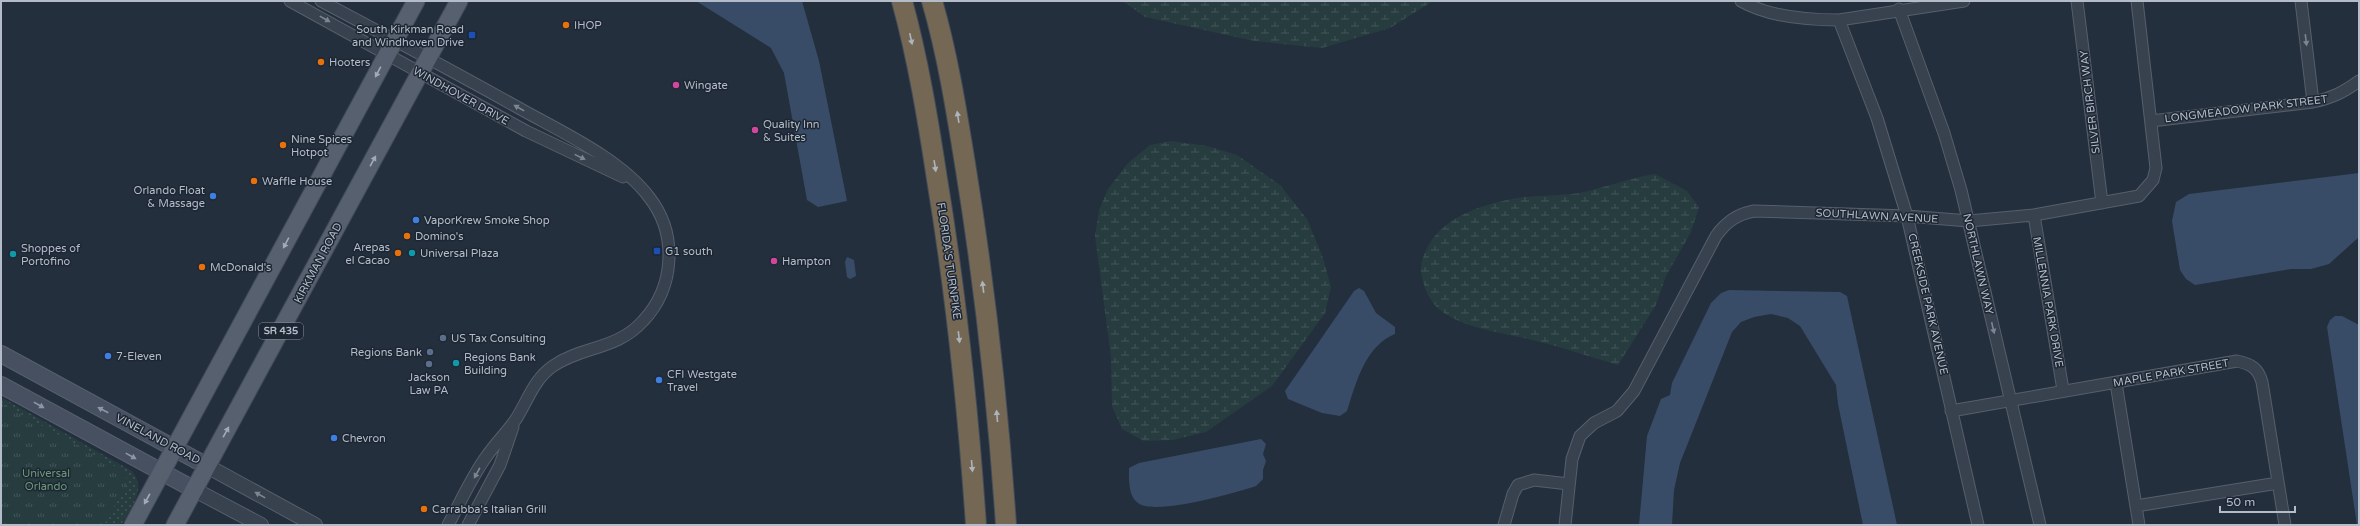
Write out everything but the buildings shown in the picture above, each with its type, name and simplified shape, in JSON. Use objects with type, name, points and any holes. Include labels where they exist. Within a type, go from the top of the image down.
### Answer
[{"type":"highway","name":"FLORIDA'S TURNPIKE","points":[[902,1],[927,114],[947,237],[962,359],[976,525]]},
{"type":"highway","points":[[932,1],[956,108],[976,233],[992,356],[1006,525]]},
{"type":"main road","name":"SR 435","points":[[133,525],[416,1]]},
{"type":"main road","name":"KIRKMAN ROAD","points":[[176,525],[459,1]]},
{"type":"main road","name":"VINELAND ROAD","points":[[1,354],[207,466]]},
{"type":"main road","points":[[1,385],[194,490]]},
{"type":"street","name":"WINDHOVER DRIVE","points":[[290,1],[391,47],[429,58],[553,127],[610,162],[636,184],[656,207],[667,236],[669,269],[659,298],[642,323],[625,336],[606,346],[568,357],[546,371],[536,382],[516,419],[500,465],[468,525]]},
{"type":"street","name":"WINDHOVER DRIVE","points":[[321,1],[391,47],[420,74],[545,140],[636,184]]},
{"type":"street","points":[[1741,1],[1787,16],[1839,20],[1899,9],[1964,1]]},
{"type":"street","name":"SILVER BIRCH WAY","points":[[2077,1],[2102,203]]},
{"type":"street","name":"SOUTHLAWN AVENUE","points":[[1565,525],[1572,459],[1580,436],[1594,423],[1617,411],[1634,391],[1716,236],[1732,219],[1754,211],[1908,216],[1968,221],[2034,215],[2139,196],[2153,180],[2156,168],[2137,1]]},
{"type":"street","points":[[2301,1],[2314,102]]},
{"type":"street","name":"NORTHLAWN WAY","points":[[1899,9],[1944,133],[1961,190],[2009,400],[2040,525]]},
{"type":"street","name":"CREEKSIDE PARK AVENUE","points":[[1839,20],[1877,118],[1908,216],[1978,525]]},
{"type":"street","name":"LONGMEADOW PARK STREET","points":[[2151,121],[2314,102],[2336,96],[2359,81]]},
{"type":"street","points":[[545,140],[553,127]]},
{"type":"street","name":"MILLENNIA PARK DRIVE","points":[[2034,215],[2063,390]]},
{"type":"street","name":"MAPLE PARK STREET","points":[[1951,411],[2063,390],[2116,383],[2237,362],[2250,364],[2259,372],[2262,382],[2284,525]]},
{"type":"street","points":[[2116,383],[2139,525]]},
{"type":"street","name":"WINDHOVER DRIVE","points":[[448,525],[486,457],[516,419]]},
{"type":"street","points":[[486,457],[500,465]]},
{"type":"street","name":"VINELAND ROAD","points":[[207,466],[315,525]]},
{"type":"street","points":[[1504,525],[1513,494],[1518,485],[1534,480],[1569,484]]},
{"type":"street","points":[[2136,506],[2278,483]]},
{"type":"street","points":[[194,490],[261,525]]},
{"type":"green space","points":[[1123,1],[1433,1],[1390,28],[1322,48],[1254,41],[1145,17]]},
{"type":"green space","points":[[1171,141],[1207,146],[1237,155],[1280,185],[1307,219],[1322,255],[1331,287],[1325,313],[1272,386],[1206,432],[1173,440],[1144,441],[1122,429],[1112,406],[1111,357],[1095,236],[1099,210],[1108,189],[1128,163],[1150,145]]},
{"type":"green space","points":[[1655,174],[1687,191],[1699,207],[1691,232],[1666,276],[1656,305],[1618,365],[1528,339],[1463,323],[1439,309],[1428,295],[1423,283],[1421,265],[1428,246],[1436,235],[1446,226],[1470,211],[1511,199],[1579,193]]},
{"type":"green space","points":[[1,397],[132,471],[138,485],[138,492],[133,505],[121,525],[86,525],[1,403]]},
{"type":"green space","name":"Universal Orlando","points":[[1,403],[127,473],[126,485],[104,525],[1,525]]},
{"type":"water","points":[[696,1],[802,1],[819,61],[847,201],[818,207],[807,200],[784,73],[771,48]]},
{"type":"water","points":[[2359,173],[2359,237],[2329,264],[2311,269],[2291,269],[2195,285],[2186,279],[2180,270],[2172,221],[2176,202],[2189,194]]},
{"type":"water","points":[[847,257],[854,260],[856,276],[850,279],[847,277],[845,262]]},
{"type":"water","points":[[1359,288],[1364,291],[1376,313],[1395,327],[1395,334],[1376,347],[1369,356],[1358,377],[1347,411],[1340,416],[1322,413],[1288,399],[1285,391],[1354,291]]},
{"type":"water","points":[[1729,290],[1840,292],[1847,296],[1897,525],[1863,525],[1838,404],[1836,385],[1800,326],[1788,318],[1771,314],[1754,317],[1741,322],[1732,332],[1680,463],[1674,490],[1672,525],[1639,525],[1647,436],[1661,399],[1670,395],[1672,383],[1711,303],[1721,293]]},
{"type":"water","points":[[2335,316],[2342,316],[2359,325],[2359,525],[2357,525],[2327,327],[2330,320]]},
{"type":"water","points":[[1261,439],[1266,444],[1263,454],[1266,461],[1263,470],[1263,479],[1256,486],[1214,498],[1160,507],[1147,506],[1138,503],[1132,496],[1129,468],[1139,463]]},
{"type":"place","name":"IHOP","points":[[566,25]]},
{"type":"place","name":"South Kirkman Road and Windhoven Drive","points":[[472,35]]},
{"type":"place","name":"Hooters","points":[[321,62]]},
{"type":"place","name":"Wingate","points":[[676,85]]},
{"type":"place","name":"Quality Inn & Suites","points":[[755,130]]},
{"type":"place","name":"Nine Spices Hotpot","points":[[283,145]]},
{"type":"place","name":"Waffle House","points":[[254,181]]},
{"type":"place","name":"Orlando Float & Massage","points":[[213,196]]},
{"type":"place","name":"VaporKrew Smoke Shop","points":[[416,220]]},
{"type":"place","name":"Domino's","points":[[407,236]]},
{"type":"place","name":"G1 south","points":[[657,251]]},
{"type":"place","name":"Arepas el Cacao","points":[[398,253]]},
{"type":"place","name":"Universal Plaza","points":[[412,253]]},
{"type":"place","name":"Shoppes of Portofino","points":[[13,254]]},
{"type":"place","name":"Hampton","points":[[774,261]]},
{"type":"place","name":"McDonald's","points":[[202,267]]},
{"type":"place","name":"US Tax Consulting","points":[[443,338]]},
{"type":"place","name":"Regions Bank","points":[[430,352]]},
{"type":"place","name":"7-Eleven","points":[[108,356]]},
{"type":"place","name":"Regions Bank Building","points":[[456,363]]},
{"type":"place","name":"Jackson Law PA","points":[[429,364]]},
{"type":"place","name":"CFI Westgate Travel","points":[[659,380]]},
{"type":"place","name":"Chevron","points":[[334,438]]},
{"type":"place","name":"Carrabba's Italian Grill","points":[[424,509]]}]
